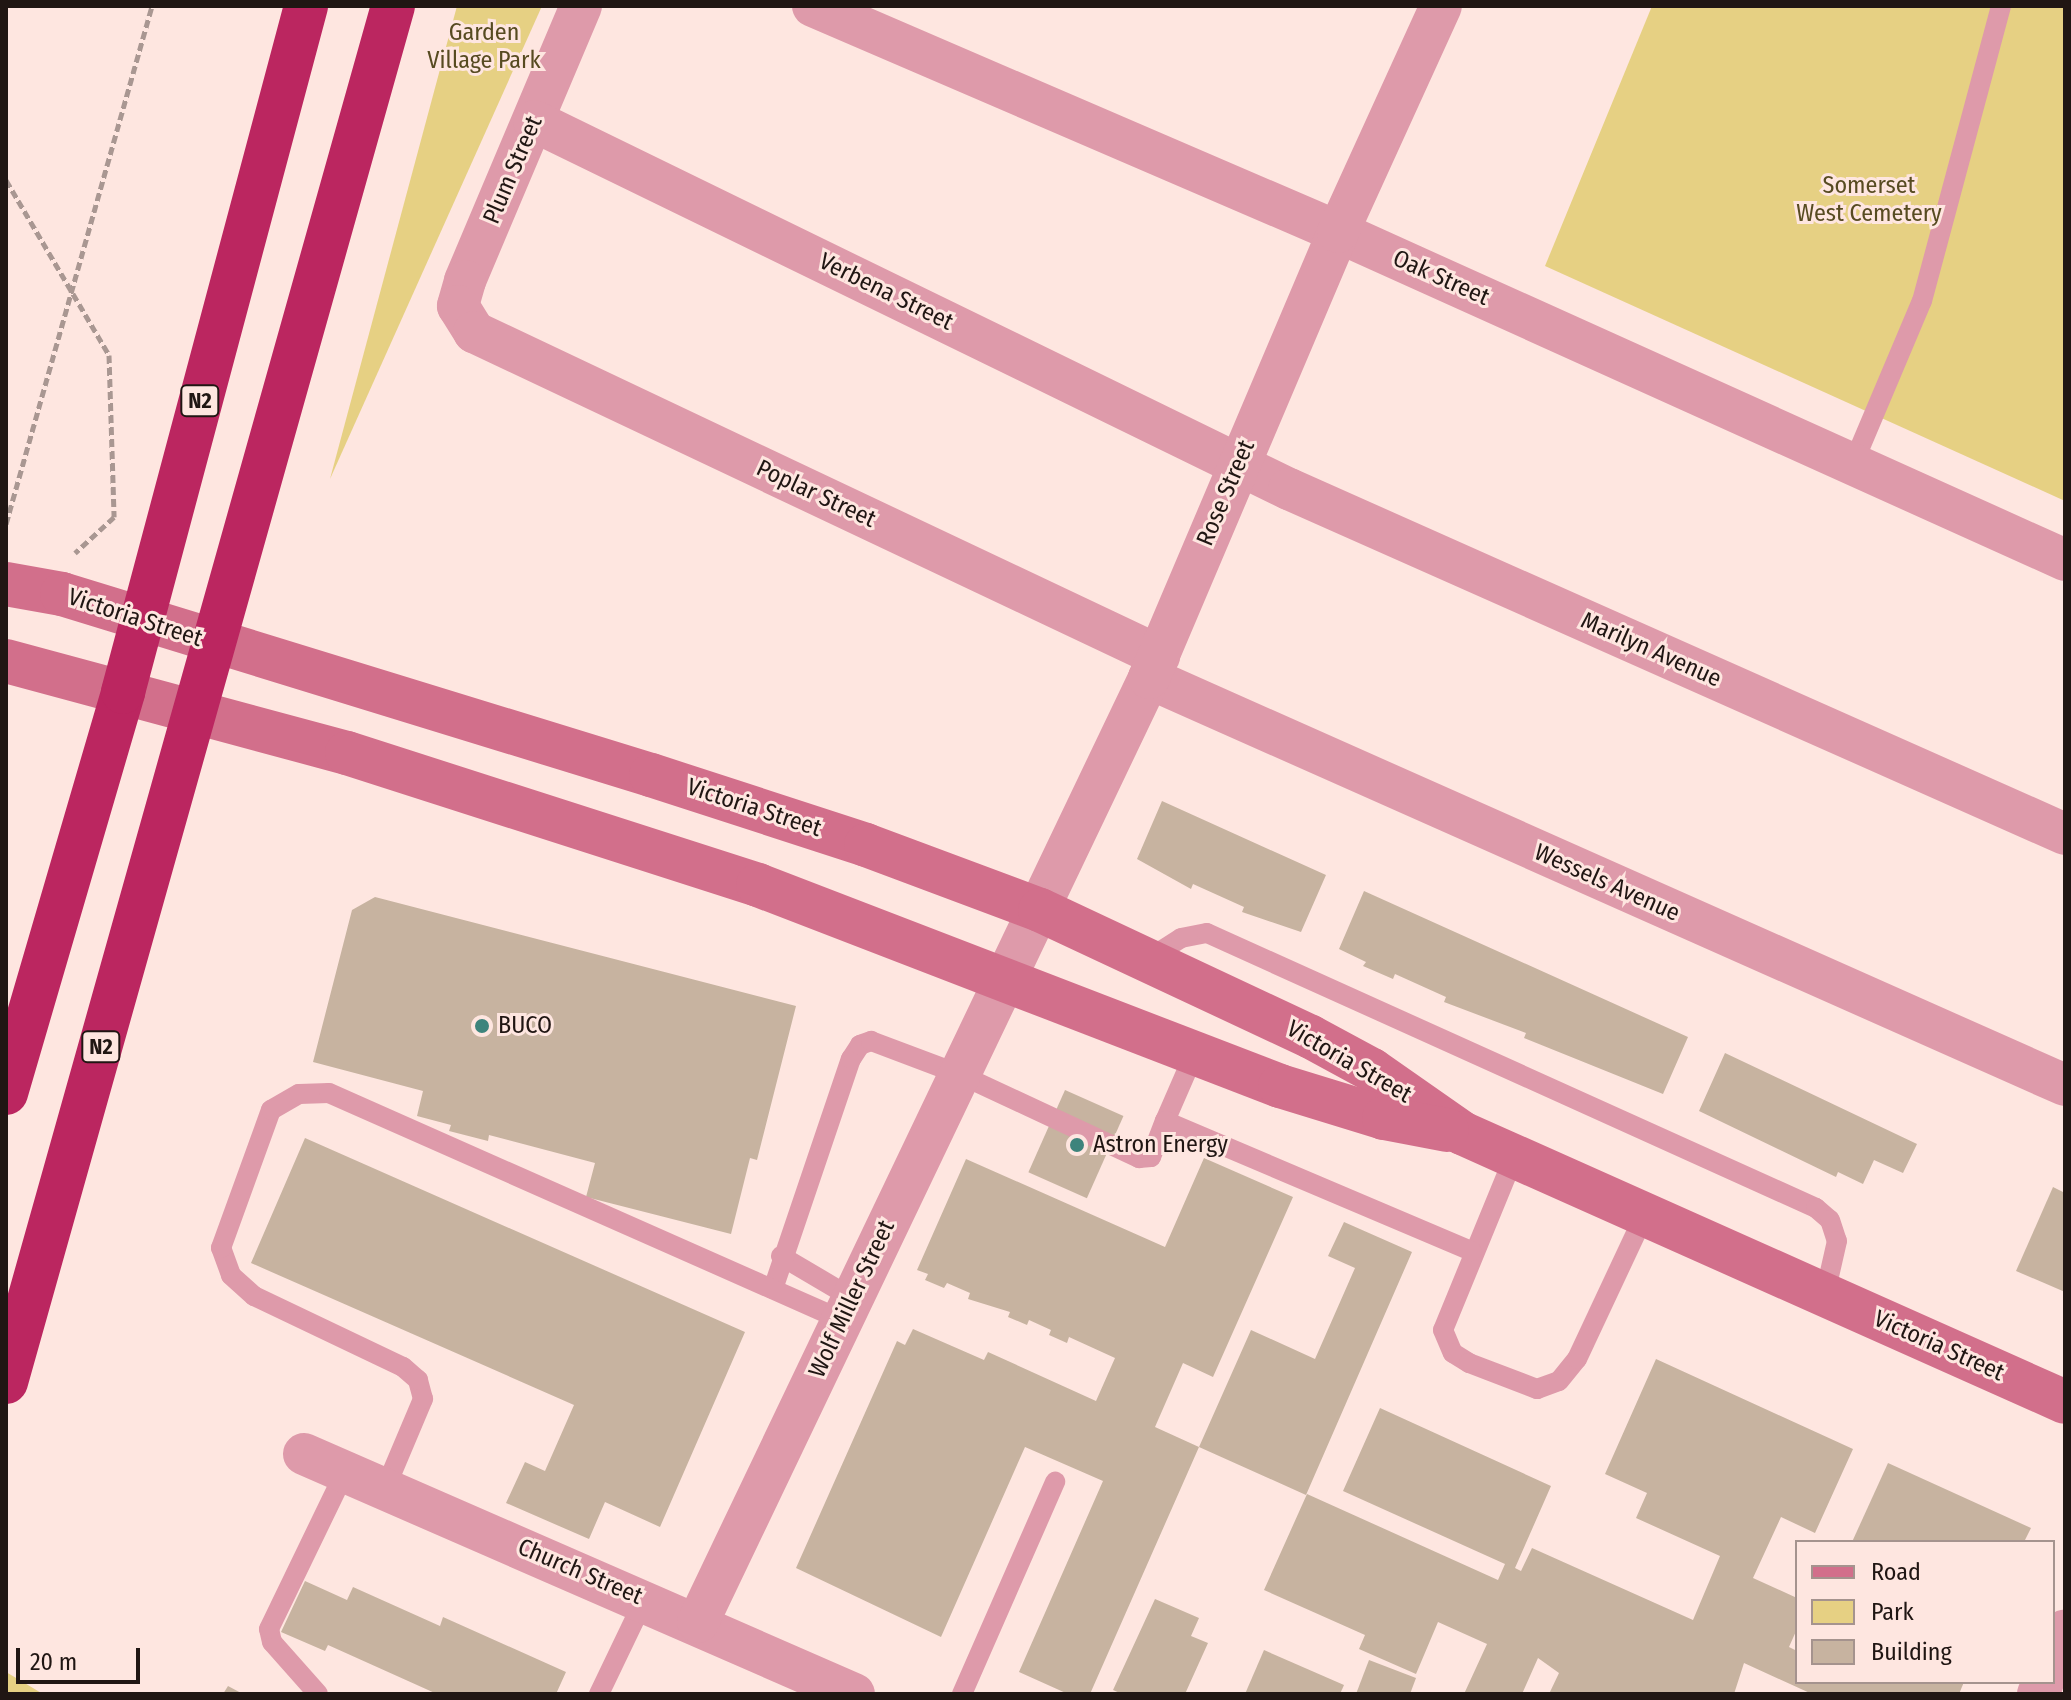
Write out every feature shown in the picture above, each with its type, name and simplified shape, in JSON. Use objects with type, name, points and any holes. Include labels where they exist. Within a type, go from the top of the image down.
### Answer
[{"type":"highway","name":"N2","points":[[6,1093],[123,692],[306,6]]},
{"type":"highway","name":"N2","points":[[6,1382],[197,712],[393,6]]},
{"type":"main road","name":"Victoria Street","points":[[6,584],[62,594],[665,779],[866,845],[1040,910],[1372,1070],[1462,1133],[2065,1402]]},
{"type":"main road","name":"Victoria Street","points":[[6,661],[347,753],[758,885],[1352,1109],[1462,1133]]},
{"type":"street","name":"Plum Street","points":[[474,332],[458,306],[465,281],[581,6]]},
{"type":"street","name":"Oak Street","points":[[813,6],[1338,232],[2065,560]]},
{"type":"street","name":"Rose Street","points":[[1006,976],[1154,667],[1338,232],[1441,6]]},
{"type":"street","name":"Verbena Street","points":[[534,121],[1238,463]]},
{"type":"street","name":"Poplar Street","points":[[474,332],[1154,667]]},
{"type":"street","name":"Marilyn Avenue","points":[[1238,463],[2065,834]]},
{"type":"street","name":"Wessels Avenue","points":[[1154,667],[2065,1085]]},
{"type":"street","name":"Wolf Miller Street","points":[[698,1622],[1006,976]]},
{"type":"street","name":"Church Street","points":[[304,1454],[698,1622],[854,1694]]},
{"type":"street","points":[[2055,1653],[2065,1630]]},
{"type":"lane","points":[[1853,464],[1922,301],[2001,6]]},
{"type":"lane","points":[[1147,960],[1181,938],[1207,933],[1816,1208],[1830,1220],[1837,1241],[1825,1294]]},
{"type":"lane","points":[[773,1289],[781,1256],[860,1045],[871,1041],[959,1074],[1139,1158],[1151,1157],[1195,1052]]},
{"type":"lane","points":[[385,1489],[423,1399],[418,1380],[403,1367],[254,1296],[231,1275],[221,1248],[271,1110],[299,1094],[329,1093],[773,1289],[847,1309]]},
{"type":"lane","points":[[1165,1121],[1472,1251]]},
{"type":"lane","points":[[1514,1157],[1446,1315],[1446,1344],[1469,1363],[1537,1389],[1549,1389],[1577,1359],[1644,1216]]},
{"type":"lane","points":[[781,1256],[847,1309]]},
{"type":"lane","points":[[318,1694],[272,1642],[269,1629],[345,1472]]},
{"type":"lane","points":[[962,1694],[1055,1482]]},
{"type":"lane","points":[[599,1694],[644,1600]]},
{"type":"path","points":[[6,524],[152,6]]},
{"type":"path","points":[[6,180],[109,355],[114,517],[77,549],[62,594]]},
{"type":"green space","name":"Garden Village Park","points":[[457,6],[542,6],[330,479]]},
{"type":"green space","name":"Somerset West Cemetery","points":[[1652,6],[2065,6],[2065,501],[1545,266]]},
{"type":"green space","points":[[6,1672],[43,1694],[6,1694]]},
{"type":"building","points":[[1162,801],[1326,875],[1301,932],[1242,912],[1244,907],[1193,884],[1191,889],[1137,859]]},
{"type":"building","points":[[1364,891],[1688,1037],[1663,1094],[1524,1038],[1526,1033],[1444,1002],[1446,997],[1395,974],[1393,979],[1363,966],[1366,962],[1339,949]]},
{"type":"building","points":[[375,897],[796,1006],[757,1160],[750,1158],[731,1234],[586,1197],[595,1163],[489,1135],[488,1141],[449,1131],[451,1125],[417,1116],[423,1091],[313,1062],[352,910]]},
{"type":"building","points":[[1725,1053],[1917,1144],[1903,1173],[1874,1160],[1863,1184],[1838,1172],[1836,1177],[1699,1111]]},
{"type":"building","points":[[1065,1090],[1123,1116],[1087,1198],[1028,1172]]},
{"type":"building","points":[[305,1138],[745,1332],[660,1527],[605,1502],[589,1539],[506,1503],[525,1462],[545,1471],[574,1405],[251,1263]]},
{"type":"building","points":[[1204,1158],[1293,1197],[1213,1377],[1183,1363],[1155,1427],[1199,1447],[1090,1694],[1068,1694],[1019,1672],[1103,1481],[1025,1447],[941,1637],[796,1568],[897,1341],[905,1345],[913,1329],[984,1360],[988,1352],[1096,1401],[1115,1358],[1069,1337],[1067,1343],[1049,1335],[1051,1330],[1029,1320],[1027,1325],[1008,1317],[1010,1312],[968,1299],[970,1293],[947,1283],[944,1288],[925,1280],[928,1274],[917,1270],[966,1159],[1165,1247]]},
{"type":"building","points":[[2053,1187],[2065,1193],[2065,1292],[2016,1271]]},
{"type":"building","points":[[1344,1222],[1412,1252],[1306,1495],[1199,1447],[1251,1330],[1315,1359],[1355,1268],[1328,1256]]},
{"type":"building","points":[[1656,1359],[1853,1449],[1815,1533],[1781,1517],[1753,1578],[1795,1597],[1795,1634],[1789,1647],[1795,1650],[1795,1684],[1963,1684],[1959,1694],[1812,1694],[1744,1663],[1734,1694],[1549,1694],[1559,1673],[1538,1658],[1522,1694],[1464,1694],[1487,1644],[1438,1622],[1416,1674],[1359,1649],[1365,1635],[1264,1590],[1307,1494],[1498,1580],[1505,1564],[1343,1491],[1380,1408],[1551,1486],[1515,1568],[1521,1571],[1532,1548],[1693,1620],[1720,1556],[1636,1518],[1647,1493],[1605,1474]]},
{"type":"building","points":[[1888,1463],[2031,1528],[2025,1540],[1853,1540]]},
{"type":"building","points":[[305,1581],[347,1600],[353,1587],[440,1626],[443,1617],[566,1672],[556,1694],[437,1694],[328,1645],[325,1651],[281,1632]]},
{"type":"building","points":[[1155,1599],[1199,1618],[1191,1636],[1208,1643],[1185,1694],[1122,1694],[1113,1690]]},
{"type":"building","points":[[1264,1650],[1344,1685],[1340,1694],[1245,1694]]},
{"type":"building","points":[[1369,1660],[1416,1678],[1410,1694],[1356,1694]]},
{"type":"building","points":[[228,1686],[243,1694],[223,1694]]},
{"type":"place","name":"BUCO","points":[[482,1026]]},
{"type":"place","name":"Astron Energy","points":[[1077,1145]]}]
